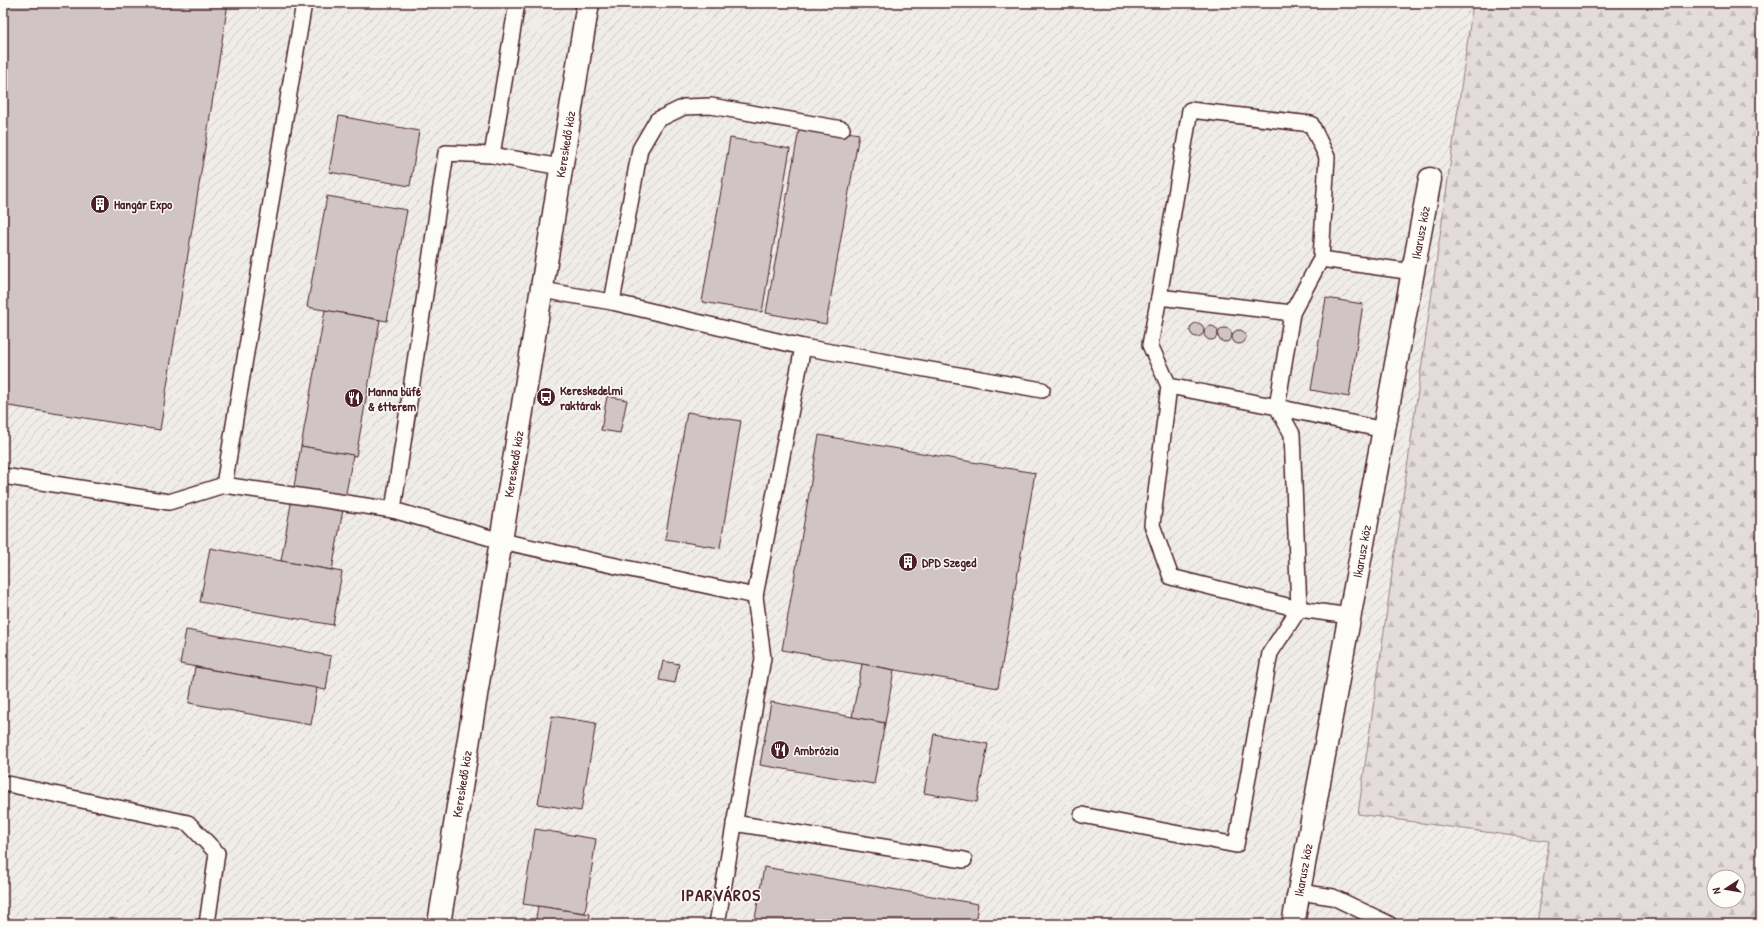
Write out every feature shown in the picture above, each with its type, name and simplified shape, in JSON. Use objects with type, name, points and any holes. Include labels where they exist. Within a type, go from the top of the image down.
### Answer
[{"type":"street","name":"Kereskedő köz","points":[[439,924],[588,3]]},
{"type":"street","name":"Ikarusz köz","points":[[1293,924],[1430,179]]},
{"type":"lane","points":[[224,484],[304,3]]},
{"type":"lane","points":[[492,155],[517,3]]},
{"type":"lane","points":[[612,302],[640,149],[657,120],[684,107],[711,106],[842,129]]},
{"type":"lane","points":[[1082,815],[1236,845],[1270,653],[1299,609],[1292,434],[1277,407],[1292,313],[1321,259],[1327,157],[1311,124],[1190,110],[1150,345],[1169,386],[1152,525],[1171,577],[1299,609],[1350,616]]},
{"type":"lane","points":[[394,510],[446,153],[492,155],[561,167]]},
{"type":"lane","points":[[1321,259],[1413,272]]},
{"type":"lane","points":[[542,290],[612,302],[803,347],[1042,390]]},
{"type":"lane","points":[[1159,296],[1292,313]]},
{"type":"lane","points":[[717,924],[763,658],[755,596],[803,347]]},
{"type":"lane","points":[[1169,386],[1384,430]]},
{"type":"lane","points":[[3,476],[169,502],[224,484],[394,510],[501,541],[755,596]]},
{"type":"lane","points":[[3,783],[188,823],[217,852],[207,924]]},
{"type":"lane","points":[[734,823],[964,860]]},
{"type":"lane","points":[[1299,892],[1333,897],[1389,924]]},
{"type":"shaded area","points":[[3,3],[1473,3],[1358,814],[1549,841],[1537,924],[3,924]]},
{"type":"green space","points":[[1473,3],[1761,3],[1761,924],[1537,924],[1549,841],[1358,814]]},
{"type":"building","name":"Hangár Expo","points":[[3,3],[228,3],[160,430],[3,405]]},
{"type":"building","points":[[339,116],[419,131],[410,186],[329,172]]},
{"type":"building","points":[[800,124],[859,134],[826,324],[766,313]]},
{"type":"building","points":[[730,138],[790,149],[762,312],[702,302]]},
{"type":"building","points":[[327,196],[407,210],[387,321],[307,307]]},
{"type":"building","points":[[1326,298],[1363,304],[1349,397],[1311,390]]},
{"type":"building","points":[[325,310],[380,320],[356,456],[301,446]]},
{"type":"building","points":[[1194,323],[1200,323],[1204,327],[1204,333],[1200,337],[1194,337],[1190,333],[1190,327]]},
{"type":"building","points":[[1208,326],[1214,326],[1218,330],[1218,336],[1214,340],[1208,340],[1204,336],[1204,330]]},
{"type":"building","points":[[1222,328],[1228,328],[1232,332],[1232,338],[1228,342],[1222,342],[1218,338],[1218,332]]},
{"type":"building","points":[[1236,330],[1242,330],[1246,334],[1246,340],[1242,344],[1236,344],[1232,340],[1232,334]]},
{"type":"building","points":[[607,396],[627,400],[620,433],[601,430]]},
{"type":"building","points":[[687,412],[741,421],[720,548],[665,539]]},
{"type":"building","name":"DPD Szeged","points":[[819,435],[1035,473],[998,688],[782,650]]},
{"type":"building","points":[[301,446],[353,455],[332,570],[281,561]]},
{"type":"building","points":[[210,548],[342,572],[333,625],[200,602]]},
{"type":"building","points":[[186,630],[331,656],[326,690],[180,664]]},
{"type":"building","points":[[663,661],[679,664],[675,683],[659,680]]},
{"type":"building","points":[[862,664],[894,670],[885,723],[852,717]]},
{"type":"building","points":[[195,667],[317,688],[311,725],[189,703]]},
{"type":"building","points":[[771,702],[885,723],[874,784],[760,765]]},
{"type":"building","points":[[552,716],[596,723],[581,811],[538,804]]},
{"type":"building","points":[[934,734],[988,744],[977,802],[924,793]]},
{"type":"building","points":[[535,829],[596,839],[585,913],[523,904]]},
{"type":"building","points":[[764,867],[978,904],[975,924],[754,924]]},
{"type":"building","points":[[538,906],[590,914],[589,924],[535,924]]},
{"type":"place","name":"Hangár Expo","points":[[100,204]]},
{"type":"place","name":"Kereskedelmi raktárak","points":[[546,397]]},
{"type":"place","name":"Manna büfé & étterem","points":[[354,398]]},
{"type":"place","name":"DPD Szeged","points":[[908,562]]},
{"type":"place","name":"Ambrózia","points":[[780,750]]},
{"type":"district","name":"IPARVÁROS","points":[[721,895]]}]
